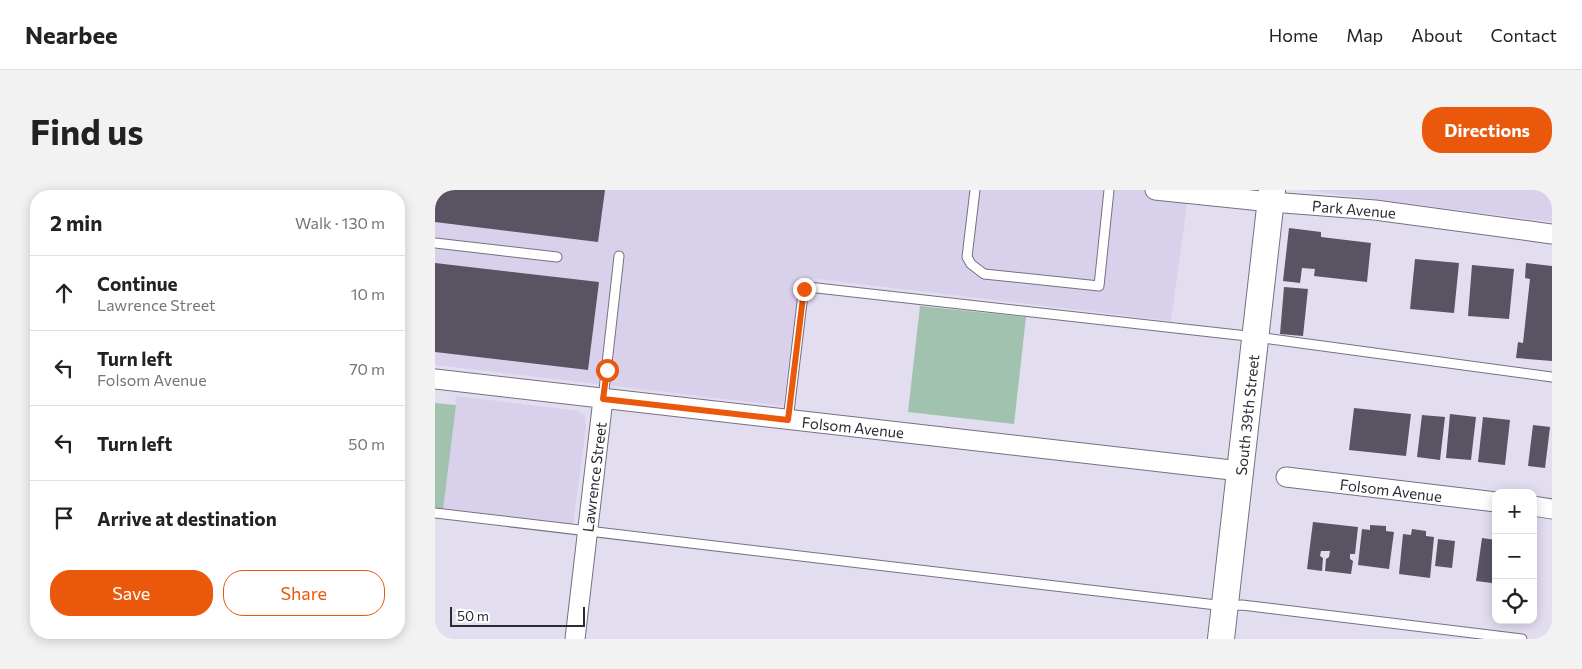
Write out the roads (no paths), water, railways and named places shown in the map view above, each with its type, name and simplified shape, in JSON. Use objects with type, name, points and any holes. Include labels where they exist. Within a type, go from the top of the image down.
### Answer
[{"type":"street","name":"Park Avenue","points":[[1155,190],[1271,196],[1552,234]]},
{"type":"street","name":"South 39th Street","points":[[1221,639],[1271,196]]},
{"type":"street","name":"Folsom Avenue","points":[[435,379],[1240,471]]},
{"type":"street","name":"Lawrence Street","points":[[575,639],[603,399]]},
{"type":"street","name":"Folsom Avenue","points":[[1285,477],[1492,502]]},
{"type":"street","points":[[1537,506],[1552,508]]},
{"type":"lane","points":[[975,190],[967,257],[976,268],[984,274],[1099,286],[1109,190]]},
{"type":"lane","points":[[435,243],[557,257]]},
{"type":"lane","name":"Lawrence Street","points":[[603,399],[619,256]]},
{"type":"lane","points":[[788,420],[803,294],[804,289],[807,287],[1255,337],[1552,377]]},
{"type":"lane","points":[[435,513],[1522,639]]}]
